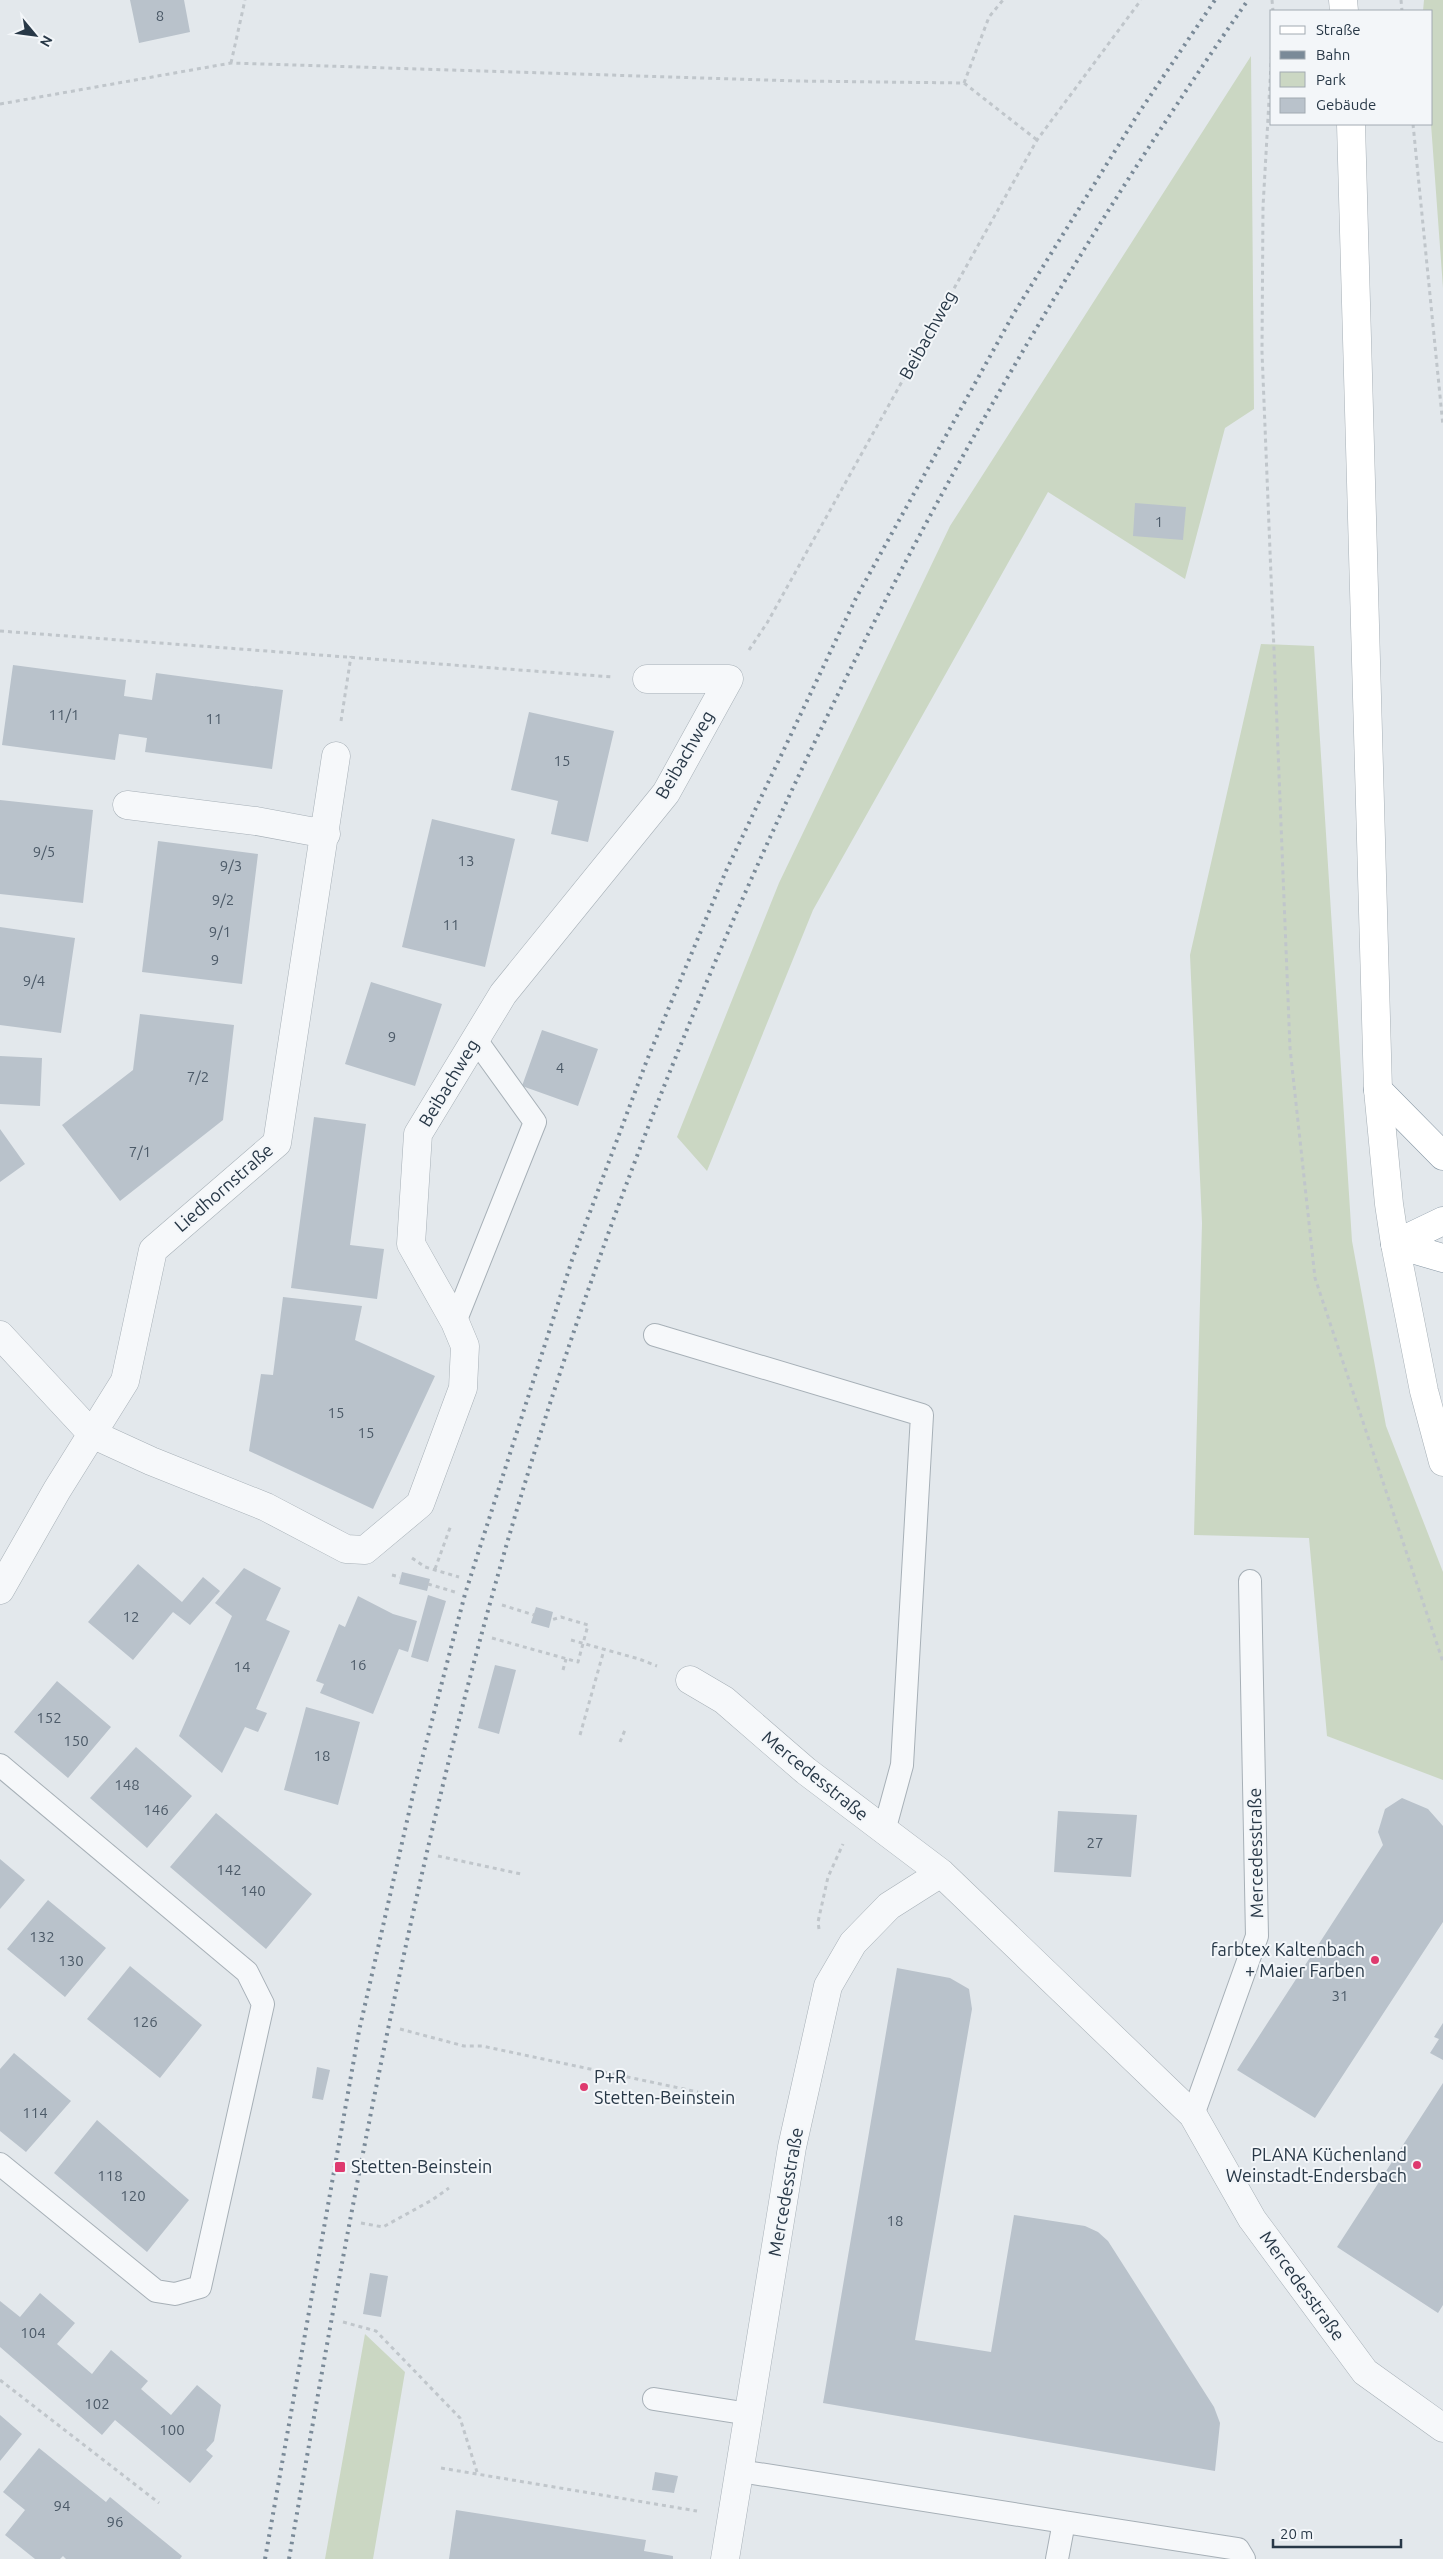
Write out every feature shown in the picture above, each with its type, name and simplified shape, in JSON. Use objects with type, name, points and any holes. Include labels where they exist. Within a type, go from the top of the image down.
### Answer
[{"type":"main road","points":[[1351,125],[1378,1090],[1389,1204],[1395,1244],[1424,1391],[1443,1462]]},
{"type":"main road","points":[[1378,1090],[1443,1156]]},
{"type":"main road","points":[[1395,1244],[1443,1221]]},
{"type":"main road","points":[[1395,1244],[1443,1258]]},
{"type":"street","points":[[647,679],[729,679]]},
{"type":"street","name":"Beibachweg","points":[[92,1434],[151,1461],[266,1507],[346,1549],[365,1550],[420,1504],[463,1388],[465,1346],[455,1322],[410,1244],[418,1134],[503,994],[666,793],[729,679]]},
{"type":"street","name":"Liedhornstraße","points":[[0,1590],[125,1381],[153,1250],[277,1143],[326,834],[336,756]]},
{"type":"street","points":[[127,805],[256,821],[326,834]]},
{"type":"street","points":[[0,1335],[92,1434]]},
{"type":"street","name":"Mercedesstraße","points":[[690,1680],[724,1700],[806,1770],[940,1873],[1193,2115],[1252,2218],[1365,2372],[1443,2428]]},
{"type":"street","name":"Mercedesstraße","points":[[725,2559],[792,2147],[828,1986],[854,1943],[889,1906],[940,1873]]},
{"type":"lane","points":[[455,1322],[535,1122],[476,1040]]},
{"type":"lane","points":[[655,1335],[922,1415],[902,1765],[873,1823]]},
{"type":"lane","name":"Mercedesstraße","points":[[1193,2115],[1257,1936],[1250,1581]]},
{"type":"lane","points":[[0,1765],[247,1972],[264,2004],[200,2287],[175,2294],[156,2291],[0,2164]]},
{"type":"lane","points":[[654,2399],[749,2414]]},
{"type":"lane","points":[[740,2471],[1238,2549],[1244,2559]]},
{"type":"lane","points":[[1057,2559],[1064,2522]]},
{"type":"path","points":[[231,63],[245,0]]},
{"type":"path","points":[[964,83],[989,17],[1003,0]]},
{"type":"path","name":"Beibachweg","points":[[729,679],[767,624],[1037,140],[1141,0]]},
{"type":"path","points":[[0,104],[231,63],[797,81],[964,83],[1037,140]]},
{"type":"path","points":[[1270,82],[1263,207],[1262,352],[1290,1038],[1295,1096],[1315,1278],[1443,1662]]},
{"type":"path","points":[[1413,125],[1443,426]]},
{"type":"path","points":[[0,631],[647,679]]},
{"type":"path","points":[[336,756],[351,656]]},
{"type":"path","points":[[435,1569],[442,1554]]},
{"type":"path","points":[[418,1564],[459,1577]]},
{"type":"path","points":[[428,1584],[455,1592]]},
{"type":"path","points":[[502,1605],[534,1615]]},
{"type":"path","points":[[492,1638],[578,1662],[588,1625],[562,1617],[551,1620]]},
{"type":"path","points":[[571,1640],[639,1659],[690,1680]]},
{"type":"path","points":[[580,1735],[604,1650]]},
{"type":"path","points":[[563,1670],[566,1659]]},
{"type":"path","points":[[620,1742],[625,1730]]},
{"type":"path","points":[[819,1931],[818,1922],[828,1877],[840,1850],[873,1823]]},
{"type":"path","points":[[438,1856],[521,1874]]},
{"type":"path","points":[[400,2029],[464,2046],[482,2046],[698,2092]]},
{"type":"path","points":[[361,2223],[382,2227],[450,2188]]},
{"type":"path","points":[[343,2322],[376,2331],[460,2418],[477,2472]]},
{"type":"path","points":[[0,2380],[159,2503]]},
{"type":"path","points":[[441,2468],[477,2472],[732,2518]]},
{"type":"green space","points":[[1424,0],[1443,0],[1443,288],[1431,125],[1433,125],[1433,10],[1423,10]]},
{"type":"green space","points":[[1251,56],[1254,409],[1225,428],[1185,579],[1048,492],[813,910],[707,1171],[677,1137],[779,883],[950,526]]},
{"type":"green space","points":[[1261,644],[1314,646],[1352,1241],[1386,1426],[1443,1572],[1443,1780],[1327,1736],[1309,1538],[1194,1535],[1202,1223],[1190,955]]},
{"type":"green space","points":[[365,2334],[405,2372],[373,2559],[325,2559]]},
{"type":"building","points":[[130,0],[184,0],[190,32],[139,43]]},
{"type":"building","points":[[1135,503],[1186,507],[1183,540],[1133,536]]},
{"type":"building","points":[[13,665],[126,680],[124,696],[152,700],[156,673],[283,690],[272,769],[145,752],[147,738],[119,734],[115,760],[2,745]]},
{"type":"building","points":[[529,712],[614,731],[588,842],[551,834],[558,801],[511,790]]},
{"type":"building","points":[[0,800],[93,810],[83,903],[0,894]]},
{"type":"building","points":[[432,819],[515,839],[485,967],[402,947]]},
{"type":"building","points":[[158,841],[258,854],[242,984],[142,972]]},
{"type":"building","points":[[0,927],[75,938],[61,1033],[0,1025]]},
{"type":"building","points":[[371,982],[442,1004],[415,1086],[345,1064]]},
{"type":"building","points":[[140,1014],[234,1025],[223,1120],[120,1201],[62,1125],[133,1070]]},
{"type":"building","points":[[542,1030],[598,1049],[578,1106],[522,1086]]},
{"type":"building","points":[[0,1056],[42,1058],[40,1106],[0,1104]]},
{"type":"building","points":[[314,1117],[366,1124],[350,1245],[384,1249],[377,1299],[291,1288]]},
{"type":"building","points":[[0,1129],[25,1164],[0,1182]]},
{"type":"building","points":[[283,1297],[362,1306],[355,1340],[435,1376],[373,1509],[249,1451],[261,1374],[273,1375]]},
{"type":"building","points":[[138,1564],[182,1602],[203,1577],[220,1591],[190,1625],[173,1612],[133,1660],[88,1622]]},
{"type":"building","points":[[244,1568],[281,1588],[266,1620],[290,1631],[256,1709],[267,1713],[258,1732],[245,1727],[222,1773],[179,1736],[232,1616],[215,1603]]},
{"type":"building","points":[[402,1572],[430,1579],[427,1591],[399,1584]]},
{"type":"building","points":[[428,1595],[446,1601],[428,1662],[411,1657]]},
{"type":"building","points":[[358,1596],[393,1614],[417,1621],[408,1652],[399,1649],[373,1714],[320,1693],[324,1684],[316,1681],[339,1624],[345,1627]]},
{"type":"building","points":[[536,1607],[553,1612],[549,1628],[531,1623]]},
{"type":"building","points":[[495,1665],[516,1670],[499,1734],[478,1728]]},
{"type":"building","points":[[57,1681],[111,1727],[68,1778],[14,1732]]},
{"type":"building","points":[[306,1707],[360,1722],[338,1805],[284,1790]]},
{"type":"building","points":[[136,1747],[192,1796],[147,1848],[90,1798]]},
{"type":"building","points":[[1402,1798],[1428,1809],[1443,1826],[1443,1922],[1315,2118],[1237,2070],[1383,1845],[1378,1832],[1385,1809]]},
{"type":"building","points":[[1058,1811],[1137,1815],[1131,1877],[1054,1872]]},
{"type":"building","points":[[216,1813],[312,1894],[266,1949],[170,1867]]},
{"type":"building","points":[[0,1859],[25,1880],[0,1909]]},
{"type":"building","points":[[48,1900],[106,1948],[65,1997],[7,1949]]},
{"type":"building","points":[[130,1966],[202,2025],[160,2078],[87,2019]]},
{"type":"building","points":[[897,1968],[950,1978],[969,1989],[972,2009],[915,2340],[991,2352],[1014,2215],[1085,2226],[1098,2232],[1108,2241],[1214,2407],[1220,2423],[1215,2471],[823,2403]]},
{"type":"building","points":[[1443,2023],[1443,2060],[1430,2053],[1439,2039],[1434,2037]]},
{"type":"building","points":[[14,2053],[71,2101],[26,2152],[0,2131],[0,2069]]},
{"type":"building","points":[[317,2067],[330,2070],[323,2100],[312,2098]]},
{"type":"building","name":"PLANA Küchenland Weinstadt-Endersbach","points":[[1443,2083],[1443,2305],[1438,2313],[1337,2247]]},
{"type":"building","points":[[97,2120],[189,2200],[147,2252],[54,2173]]},
{"type":"building","points":[[370,2273],[388,2276],[381,2317],[363,2314]]},
{"type":"building","points":[[40,2293],[75,2323],[57,2344],[92,2374],[111,2350],[148,2381],[141,2389],[171,2415],[197,2385],[221,2405],[214,2441],[206,2450],[213,2456],[190,2483],[115,2420],[102,2435],[0,2347],[0,2301],[20,2317]]},
{"type":"building","points":[[0,2415],[22,2434],[0,2461]]},
{"type":"building","points":[[39,2448],[106,2502],[110,2497],[182,2556],[180,2559],[66,2559],[63,2556],[60,2559],[35,2559],[5,2535],[25,2510],[3,2492]]},
{"type":"building","points":[[655,2472],[678,2476],[674,2493],[652,2490]]},
{"type":"building","points":[[456,2510],[646,2540],[644,2551],[673,2556],[673,2559],[449,2559]]},
{"type":"railway","points":[[265,2559],[359,2031],[415,1786],[465,1594],[572,1260],[647,1060],[726,871],[856,598],[1014,313],[1138,114],[1215,0]]},
{"type":"railway","points":[[289,2559],[336,2296],[387,2034],[446,1774],[479,1644],[515,1516],[580,1315],[652,1117],[733,921],[821,729],[917,540],[1020,356],[1131,175],[1248,0]]},
{"type":"place","name":"farbtex Kaltenbach + Maier Farben","points":[[1375,1960]]},
{"type":"place","name":"P+R Stetten-Beinstein","points":[[584,2087]]},
{"type":"place","name":"PLANA Küchenland Weinstadt-Endersbach","points":[[1417,2165]]},
{"type":"place","name":"Stetten-Beinstein","points":[[340,2167]]}]
